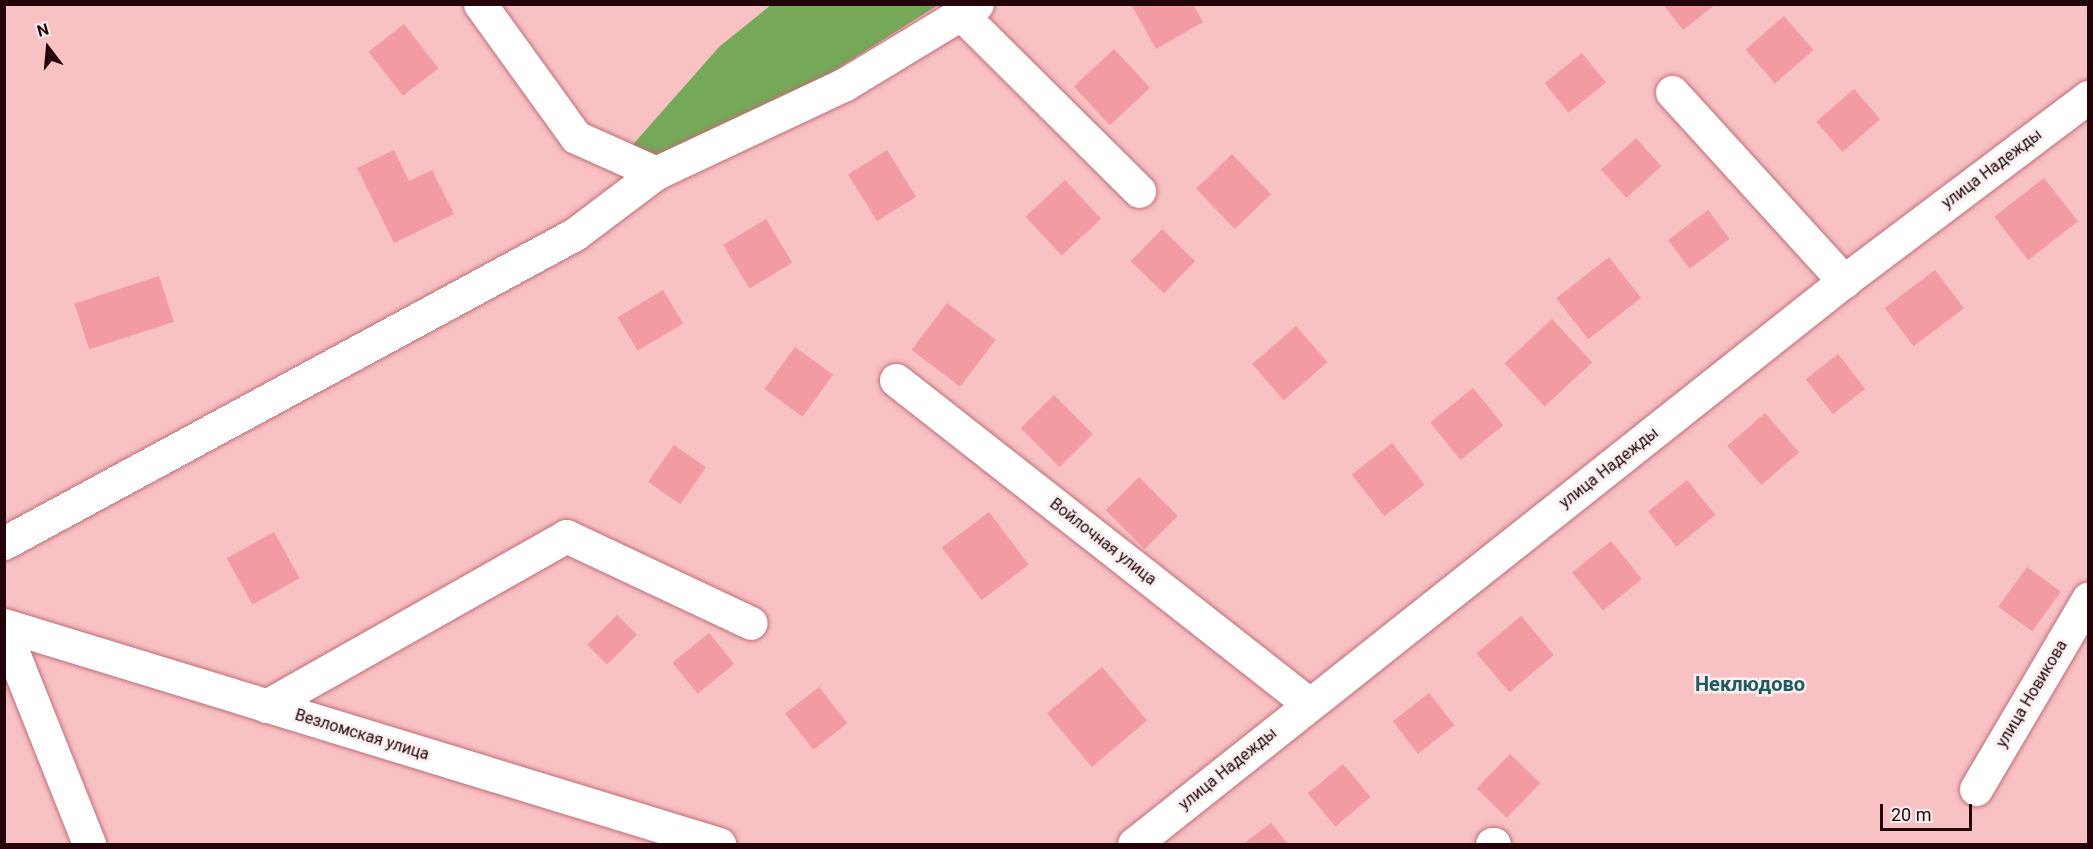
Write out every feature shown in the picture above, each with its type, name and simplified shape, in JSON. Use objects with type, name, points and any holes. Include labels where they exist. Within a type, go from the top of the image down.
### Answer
[{"type":"street","points":[[480,4],[576,137],[656,173]]},
{"type":"street","points":[[4,543],[575,234],[656,173],[845,84],[969,9],[1139,191]]},
{"type":"street","points":[[1672,92],[1844,281]]},
{"type":"street","name":"улица Надежды","points":[[1134,844],[1844,281],[2088,97]]},
{"type":"street","name":"Войлочная улица","points":[[896,380],[1310,704]]},
{"type":"street","points":[[266,706],[566,536],[751,623]]},
{"type":"street","name":"улица Новикова","points":[[1976,789],[2088,598]]},
{"type":"street","name":"Везломская улица","points":[[4,625],[719,844]]},
{"type":"street","points":[[4,630],[89,844]]},
{"type":"green space","points":[[771,5],[938,5],[799,93],[656,173],[628,150],[720,46]]},
{"type":"building","points":[[1131,4],[1193,4],[1203,22],[1156,49]]},
{"type":"building","points":[[1663,4],[1716,4],[1683,30]]},
{"type":"building","points":[[1784,16],[1814,50],[1775,83],[1746,49]]},
{"type":"building","points":[[404,24],[438,68],[403,96],[369,52]]},
{"type":"building","points":[[1114,49],[1150,88],[1110,125],[1074,87]]},
{"type":"building","points":[[1582,53],[1606,83],[1569,113],[1545,83]]},
{"type":"building","points":[[1854,89],[1880,119],[1843,152],[1816,122]]},
{"type":"building","points":[[1636,138],[1661,166],[1626,198],[1601,169]]},
{"type":"building","points":[[394,150],[409,181],[432,170],[454,214],[394,243],[357,168]]},
{"type":"building","points":[[887,150],[916,197],[877,221],[848,174]]},
{"type":"building","points":[[1232,154],[1271,194],[1235,229],[1196,189]]},
{"type":"building","points":[[2044,178],[2078,221],[2028,260],[1994,217]]},
{"type":"building","points":[[1065,180],[1101,219],[1062,256],[1026,217]]},
{"type":"building","points":[[1708,210],[1730,239],[1690,269],[1668,240]]},
{"type":"building","points":[[766,219],[792,263],[749,288],[723,245]]},
{"type":"building","points":[[1162,229],[1195,261],[1164,293],[1131,261]]},
{"type":"building","points":[[1609,257],[1641,298],[1588,339],[1556,298]]},
{"type":"building","points":[[1935,270],[1964,308],[1914,346],[1885,308]]},
{"type":"building","points":[[159,276],[174,322],[89,349],[74,304]]},
{"type":"building","points":[[663,290],[683,323],[638,351],[618,317]]},
{"type":"building","points":[[947,303],[996,340],[960,387],[911,350]]},
{"type":"building","points":[[1552,319],[1592,362],[1545,406],[1504,363]]},
{"type":"building","points":[[1296,326],[1327,362],[1284,400],[1252,364]]},
{"type":"building","points":[[795,347],[833,375],[802,417],[764,389]]},
{"type":"building","points":[[1838,354],[1865,389],[1833,414],[1806,379]]},
{"type":"building","points":[[1473,388],[1503,425],[1460,460],[1430,423]]},
{"type":"building","points":[[1054,395],[1093,434],[1060,467],[1021,428]]},
{"type":"building","points":[[1765,413],[1799,452],[1761,485],[1727,446]]},
{"type":"building","points":[[1392,443],[1425,485],[1384,516],[1352,474]]},
{"type":"building","points":[[674,445],[706,467],[680,504],[648,482]]},
{"type":"building","points":[[1139,477],[1178,516],[1145,549],[1106,510]]},
{"type":"building","points":[[1687,480],[1715,515],[1676,546],[1648,511]]},
{"type":"building","points":[[989,512],[1029,565],[982,600],[942,548]]},
{"type":"building","points":[[274,532],[300,578],[252,605],[227,558]]},
{"type":"building","points":[[1611,541],[1642,579],[1603,611],[1572,572]]},
{"type":"building","points":[[2027,567],[2061,592],[2032,631],[1998,607]]},
{"type":"building","points":[[617,615],[637,635],[607,664],[587,645]]},
{"type":"building","points":[[1521,616],[1554,655],[1509,692],[1477,653]]},
{"type":"building","points":[[709,633],[734,664],[698,694],[672,663]]},
{"type":"building","points":[[1102,667],[1147,721],[1092,767],[1047,713]]},
{"type":"building","points":[[819,687],[847,723],[813,750],[785,713]]},
{"type":"building","points":[[1429,693],[1454,725],[1418,754],[1393,721]]},
{"type":"building","points":[[1510,754],[1540,783],[1507,818],[1477,789]]},
{"type":"building","points":[[1343,764],[1371,797],[1335,827],[1308,794]]},
{"type":"building","points":[[1271,823],[1288,844],[1243,844]]},
{"type":"district","name":"Неклюдово","points":[[1750,684]]}]
